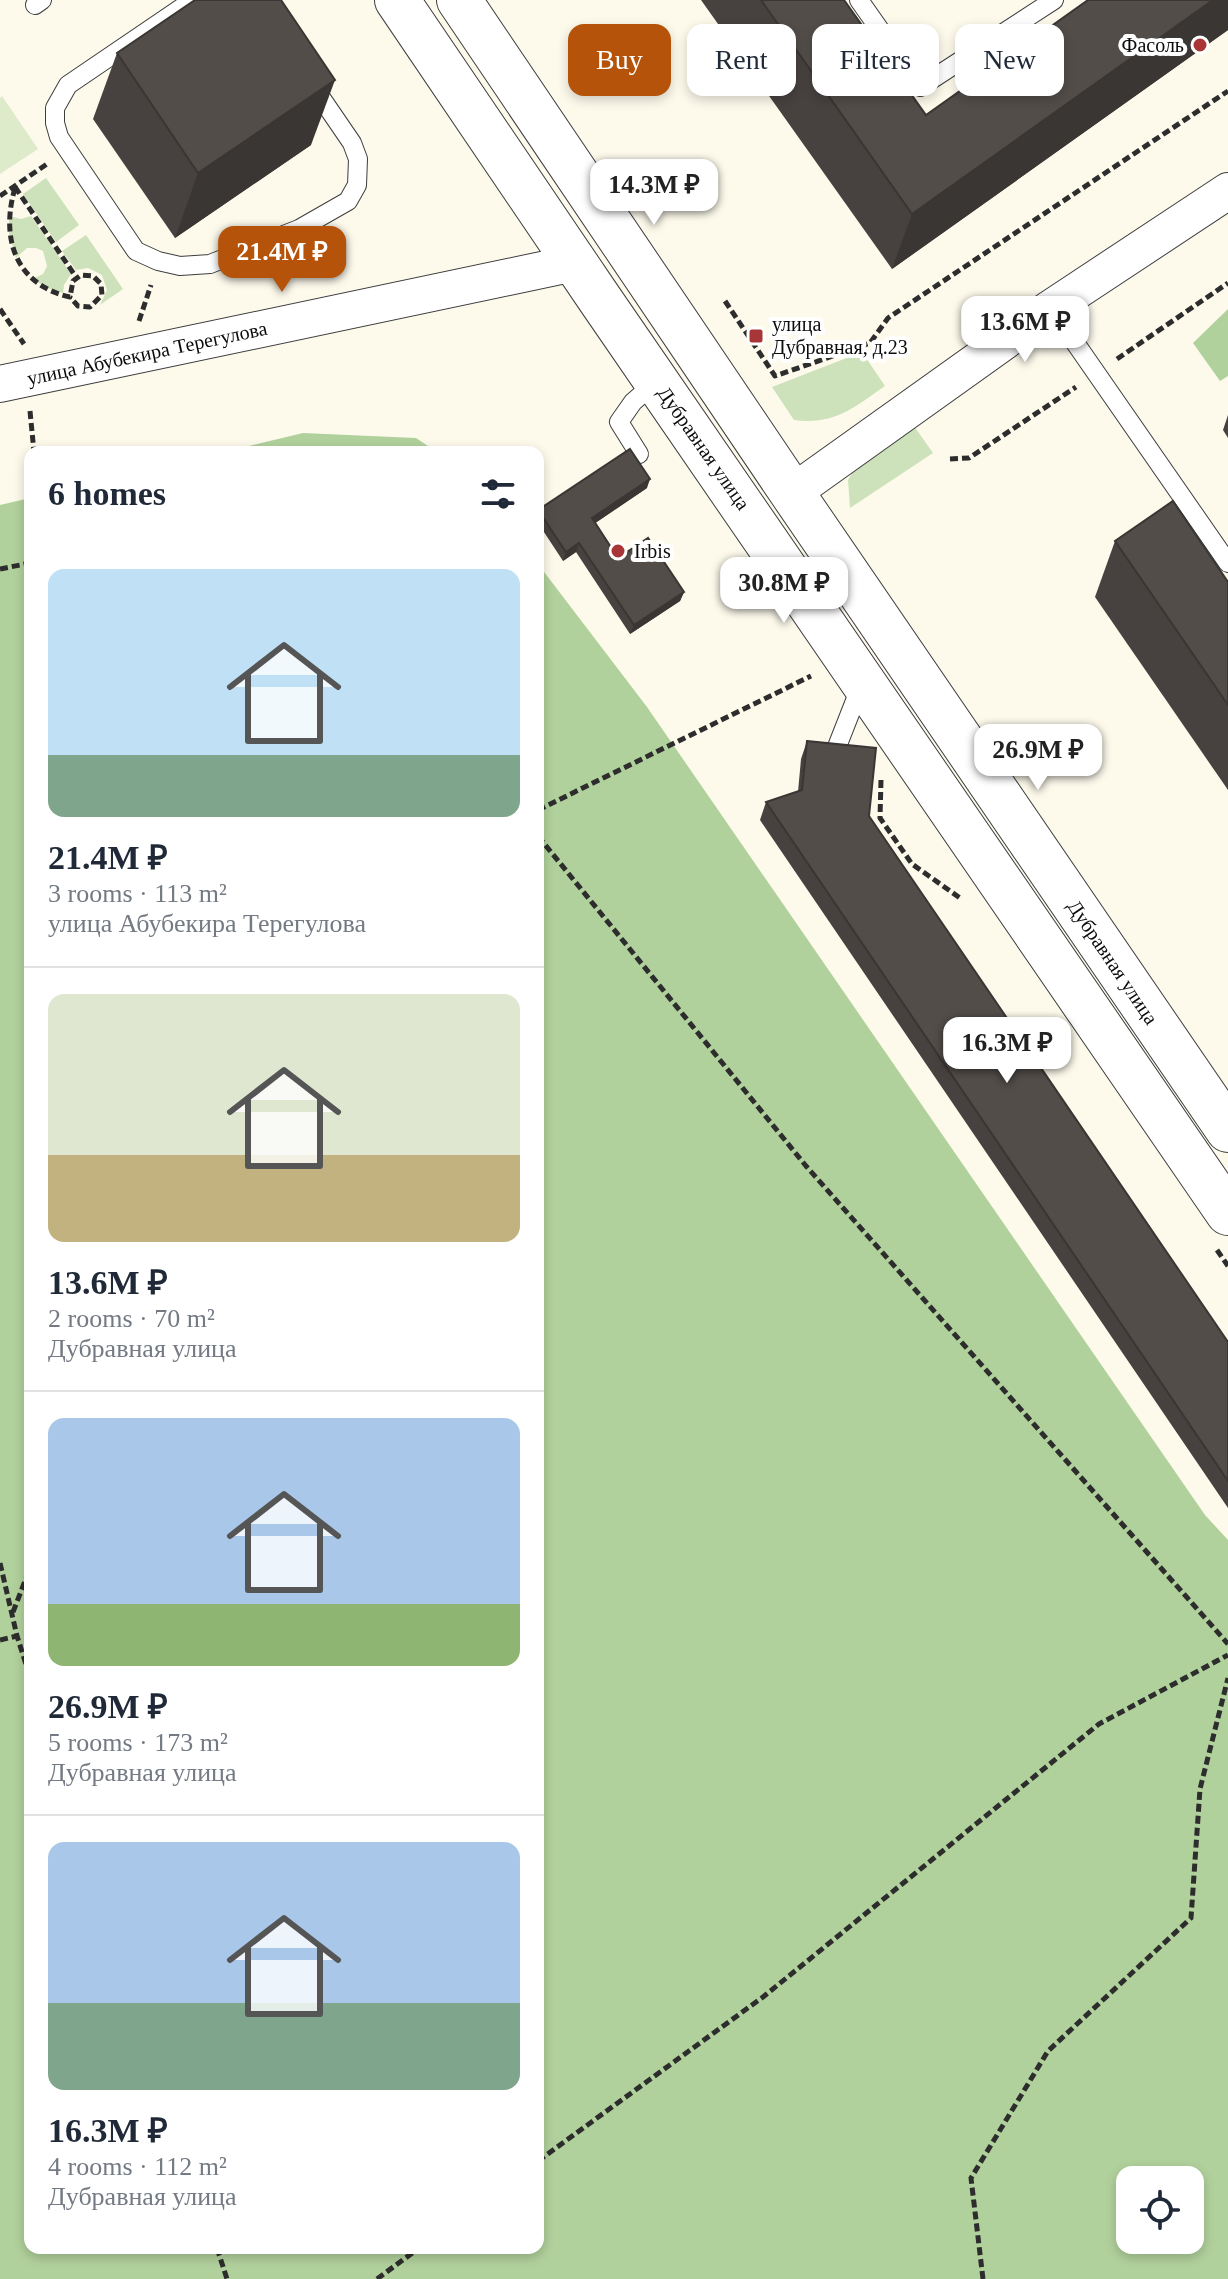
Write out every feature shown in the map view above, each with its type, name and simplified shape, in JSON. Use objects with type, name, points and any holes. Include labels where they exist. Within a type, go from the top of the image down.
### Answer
[{"type":"street","name":"Дубравная улица","points":[[397,0],[1228,1213]]},
{"type":"street","name":"Дубравная улица","points":[[459,0],[1228,1130]]},
{"type":"street","points":[[753,520],[1051,308],[1228,191]]},
{"type":"street","name":"улица Абубекира Терегулова","points":[[0,384],[575,263]]},
{"type":"lane","points":[[193,0],[68,85],[55,108],[59,137],[136,251],[158,261],[194,266],[223,261],[299,229],[348,201],[357,185],[358,159],[352,143],[299,65]]},
{"type":"lane","points":[[859,0],[920,87],[1054,0]]},
{"type":"lane","points":[[1051,308],[1228,563]]},
{"type":"lane","points":[[639,454],[619,422],[633,402],[657,381]]},
{"type":"lane","points":[[734,589],[769,593],[798,585]]},
{"type":"lane","points":[[831,762],[856,670]]},
{"type":"path","points":[[725,301],[775,376],[870,343],[888,318],[1228,91]]},
{"type":"path","points":[[0,196],[67,150]]},
{"type":"path","points":[[15,187],[76,277]]},
{"type":"path","points":[[15,187],[6,226],[11,252],[17,264],[46,290],[70,297],[78,306],[90,307],[102,295],[101,284],[93,276],[76,277]]},
{"type":"path","points":[[127,357],[158,261]]},
{"type":"path","points":[[70,297],[70,286],[76,277]]},
{"type":"path","points":[[0,569],[24,564]]},
{"type":"path","points":[[544,807],[856,670]]},
{"type":"path","points":[[544,843],[806,1166],[1228,1644]]},
{"type":"path","points":[[0,1563],[24,1658]]},
{"type":"path","points":[[12,1614],[24,1583]]},
{"type":"path","points":[[0,1640],[17,1636]]},
{"type":"path","points":[[544,2157],[763,1997],[1099,1724],[1228,1655]]},
{"type":"path","points":[[983,2279],[971,2178],[1048,2051],[1191,1918],[1200,1789],[1228,1678]]},
{"type":"path","points":[[219,2254],[227,2279]]},
{"type":"path","points":[[377,2279],[411,2254]]},
{"type":"green space","points":[[2,96],[38,149],[0,174],[0,98]]},
{"type":"green space","points":[[46,178],[79,225],[56,242],[23,194]]},
{"type":"green space","points":[[9,216],[21,219],[31,216],[71,274],[63,293],[33,279],[43,274],[47,266],[43,251],[27,248],[16,258],[9,233]]},
{"type":"green space","points":[[86,235],[123,289],[100,305],[107,290],[102,275],[88,268],[76,270],[62,251]]},
{"type":"green space","points":[[1228,309],[1228,376],[1220,381],[1193,343]]},
{"type":"green space","points":[[862,352],[885,386],[843,413],[821,420],[794,420],[772,387]]},
{"type":"green space","points":[[914,426],[933,453],[850,508],[848,480],[858,463]]},
{"type":"green space","points":[[303,433],[416,438],[428,446],[249,446]]},
{"type":"green space","points":[[24,499],[24,2254],[544,2254],[544,572],[647,707],[1205,1515],[1228,1540],[1228,2279],[0,2279],[0,505]]},
{"type":"building","points":[[195,0],[281,0],[335,80],[198,173],[117,53]]},
{"type":"building","points":[[761,0],[844,0],[861,24],[812,24],[812,72],[796,50],[796,24],[778,24]]},
{"type":"building","points":[[1088,0],[1213,0],[912,214],[829,96],[912,96],[926,115],[955,94],[1064,96],[1064,24],[1054,24]]},
{"type":"building","points":[[630,449],[650,479],[592,518],[618,558],[648,538],[684,592],[634,625],[579,543],[566,552],[544,519],[544,506]]},
{"type":"building","points":[[1173,501],[1228,582],[1228,705],[1115,541]]},
{"type":"building","points":[[807,741],[876,748],[869,816],[1228,1342],[1228,1481],[766,802],[802,790]]},
{"type":"place","name":"Фасоль","points":[[1200,45]]},
{"type":"place","name":"улица Дубравная, д.23","points":[[756,336]]},
{"type":"place","name":"Irbis","points":[[618,551]]}]
